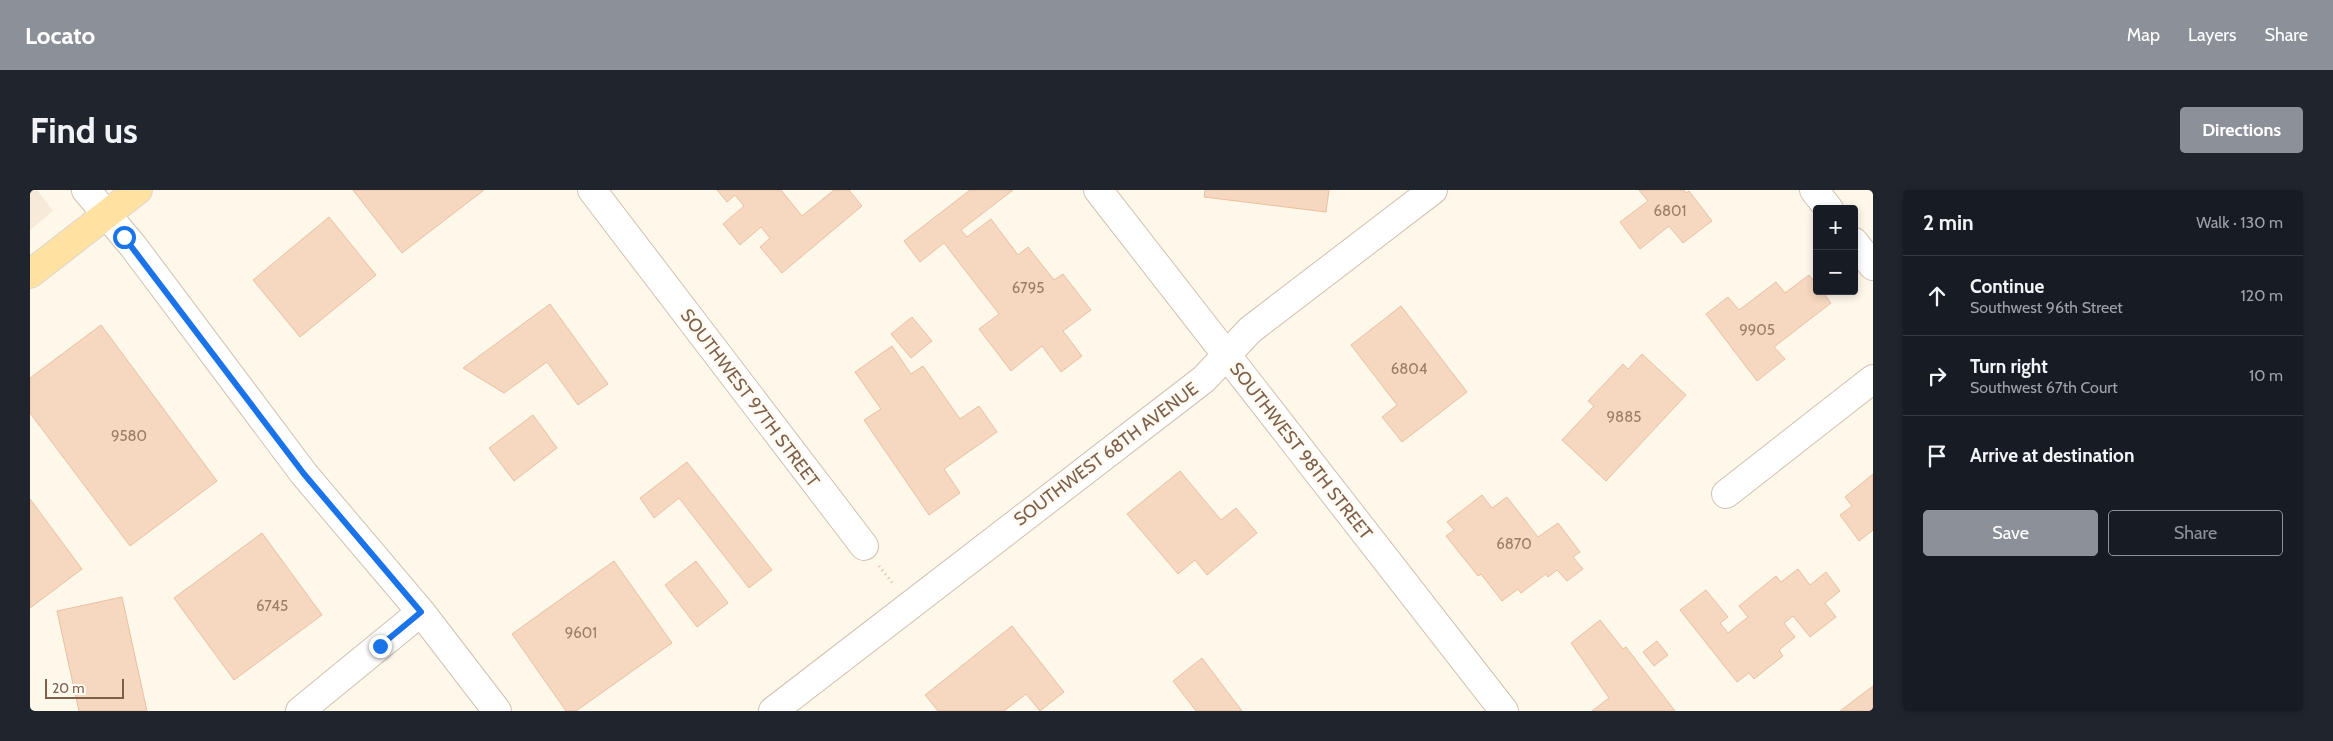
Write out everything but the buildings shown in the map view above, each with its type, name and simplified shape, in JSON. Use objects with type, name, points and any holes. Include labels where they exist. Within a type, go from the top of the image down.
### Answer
[{"type":"main road","points":[[30,274],[138,190]]},
{"type":"street","points":[[86,190],[139,253],[304,474],[421,612],[497,711]]},
{"type":"street","name":"SOUTHWEST 97TH STREET","points":[[592,190],[864,546]]},
{"type":"street","name":"SOUTHWEST 98TH STREET","points":[[1098,190],[1504,711]]},
{"type":"street","name":"SOUTHWEST 68TH AVENUE","points":[[773,711],[1204,379],[1227,357],[1250,330],[1433,190]]},
{"type":"street","points":[[1814,190],[1826,205]]},
{"type":"street","points":[[1858,247],[1873,266]]},
{"type":"street","points":[[1726,494],[1873,379]]},
{"type":"street","points":[[300,711],[421,612]]},
{"type":"path","points":[[864,546],[910,605]]},
{"type":"shaded area","points":[[30,190],[37,190],[53,211],[30,230]]},
{"type":"route","points":[[124,237],[188,318],[304,474],[421,612],[380,646]]}]
